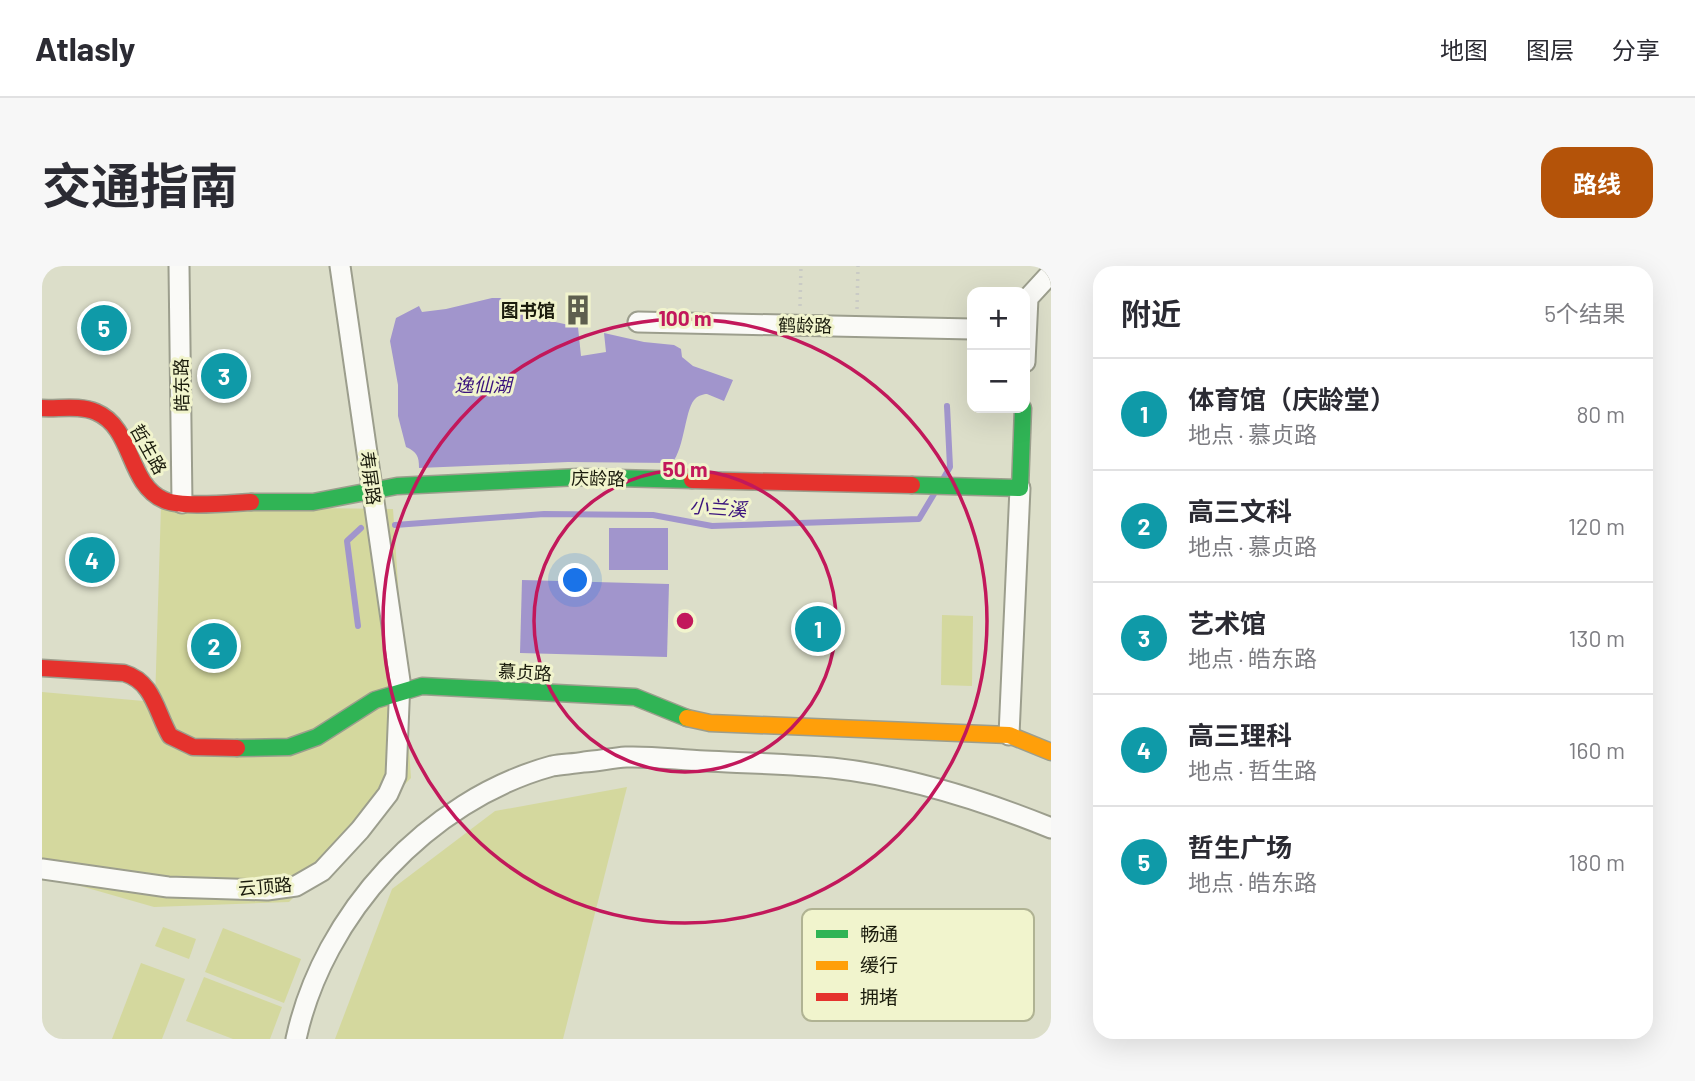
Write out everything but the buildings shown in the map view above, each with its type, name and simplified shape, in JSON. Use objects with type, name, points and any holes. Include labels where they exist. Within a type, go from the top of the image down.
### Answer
[{"type":"street","name":"皓东路","points":[[180,266],[182,503]]},
{"type":"street","name":"寿屏路","points":[[340,266],[400,691]]},
{"type":"street","points":[[1030,296],[1051,273]]},
{"type":"street","name":"鹤龄路","points":[[638,322],[967,329]]},
{"type":"street","name":"哲生路","points":[[42,408],[85,409],[99,413],[118,431],[142,480],[152,494],[164,501],[182,503]]},
{"type":"street","points":[[1009,735],[1023,413]]},
{"type":"street","name":"庆龄路","points":[[182,503],[313,502],[432,482],[579,477],[1020,488]]},
{"type":"street","name":"慕贞路","points":[[42,668],[124,673],[138,677],[148,687],[170,736],[193,747],[289,747],[317,737],[356,710],[400,691],[422,686],[635,697],[689,719],[710,723],[1009,735],[1051,752]]},
{"type":"street","name":"云顶路","points":[[42,869],[168,887],[267,890],[296,886],[322,871],[360,830],[388,794],[396,776],[400,691]]},
{"type":"street","points":[[296,1039],[314,980],[372,883],[414,841],[457,810],[495,788],[553,766],[628,757],[832,768],[897,779],[1004,809],[1051,828]]},
{"type":"path","points":[[800,325],[801,266]]},
{"type":"path","points":[[857,326],[858,266]]},
{"type":"green space","points":[[161,506],[393,509],[411,778],[289,902],[154,907],[42,875],[42,692],[155,702]]},
{"type":"green space","points":[[942,615],[973,616],[972,686],[941,685]]},
{"type":"green space","points":[[627,787],[563,1039],[335,1039],[392,889],[495,811]]},
{"type":"green space","points":[[163,927],[196,939],[189,959],[155,946]]},
{"type":"green space","points":[[223,928],[301,959],[284,1003],[205,972]]},
{"type":"green space","points":[[141,963],[185,979],[162,1039],[112,1039]]},
{"type":"green space","points":[[204,977],[282,1007],[270,1039],[233,1039],[186,1021]]},
{"type":"water","name":"逸仙湖","points":[[500,298],[528,316],[578,327],[581,356],[606,352],[604,333],[644,342],[674,345],[681,349],[682,357],[693,366],[733,380],[724,401],[707,394],[692,402],[680,448],[672,463],[568,462],[419,468],[417,455],[406,447],[398,416],[398,385],[390,341],[396,318],[419,306],[422,312]]},
{"type":"water","points":[[609,528],[668,528],[668,570],[609,570]]},
{"type":"water","points":[[522,580],[669,584],[667,657],[520,653]]},
{"type":"waterway","name":"小兰溪","points":[[943,479],[950,467],[947,406]]},
{"type":"waterway","name":"小兰溪","points":[[395,525],[544,514],[653,515],[712,526],[919,519],[934,494]]},
{"type":"waterway","points":[[358,626],[347,541],[361,528]]},
{"type":"traffic: fast","points":[[912,485],[1020,488],[1023,413]]},
{"type":"traffic: fast","points":[[251,502],[313,502],[397,486],[579,477],[692,480]]},
{"type":"traffic: fast","points":[[237,748],[289,747],[317,737],[375,700],[422,686],[635,697],[687,718]]},
{"type":"traffic: slow","points":[[687,718],[710,723],[1009,735],[1051,752]]},
{"type":"traffic: jam","points":[[42,408],[83,409],[96,412],[108,420],[117,430],[143,482],[164,500],[193,504],[251,502]]},
{"type":"traffic: jam","points":[[692,480],[912,485]]},
{"type":"traffic: jam","points":[[42,668],[124,673],[134,677],[142,683],[153,699],[170,736],[193,747],[237,748]]},
{"type":"place","name":"图书馆","points":[[578,310]]},
{"type":"place","name":"哲生广场","points":[[104,328]]},
{"type":"place","name":"艺术馆","points":[[224,376]]},
{"type":"place","name":"高三理科","points":[[92,560]]},
{"type":"place","name":"体育馆（庆龄堂）","points":[[818,629]]},
{"type":"place","name":"高三文科","points":[[214,646]]}]
